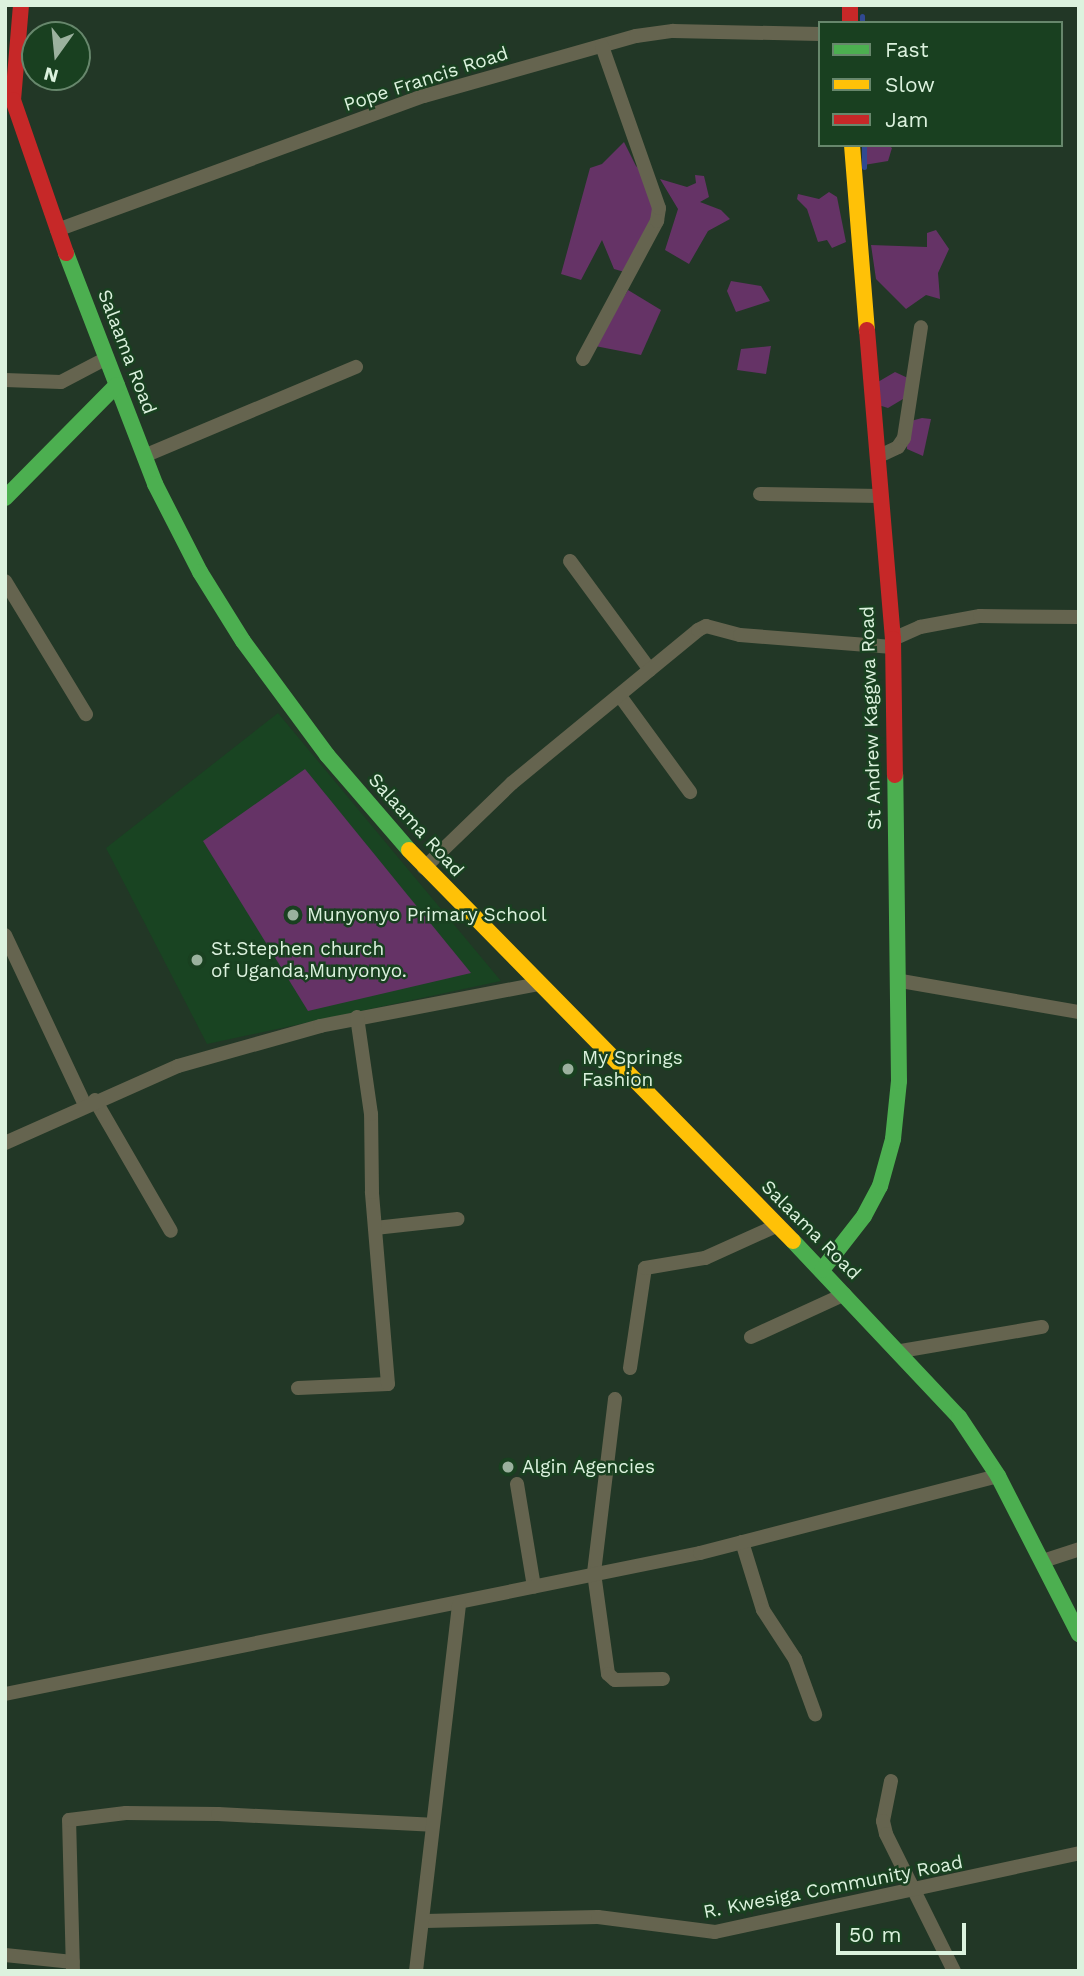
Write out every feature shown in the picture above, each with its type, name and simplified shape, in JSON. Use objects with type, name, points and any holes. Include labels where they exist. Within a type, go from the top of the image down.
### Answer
[{"type":"main road","points":[[5,17],[21,5]]},
{"type":"main road","name":"Salaama Road","points":[[21,5],[9,95],[57,230],[144,456],[200,572],[243,641],[322,749],[424,868],[901,1351],[958,1417],[998,1476],[1079,1634]]},
{"type":"main road","name":"St Andrew Kaggwa Road","points":[[821,1270],[864,1216],[888,1162],[898,1111],[901,981],[892,643],[852,147]]},
{"type":"main road","points":[[5,498],[117,385]]},
{"type":"street","name":"Pope Francis Road","points":[[57,230],[424,96],[602,46],[673,31],[818,34]]},
{"type":"street","points":[[583,359],[657,220],[659,208],[602,46]]},
{"type":"street","points":[[877,457],[898,447],[904,439],[921,327]]},
{"type":"street","points":[[5,380],[61,382],[107,358]]},
{"type":"street","points":[[144,456],[356,367]]},
{"type":"street","points":[[760,494],[880,496]]},
{"type":"street","points":[[570,561],[650,670]]},
{"type":"street","points":[[5,582],[86,714]]},
{"type":"street","points":[[424,868],[512,783],[706,626],[740,635],[892,643],[920,627],[980,616],[1079,617]]},
{"type":"street","points":[[620,696],[690,792]]},
{"type":"street","points":[[5,935],[90,1102],[171,1231]]},
{"type":"street","points":[[901,981],[1079,1012]]},
{"type":"street","points":[[5,1143],[90,1102],[178,1066],[357,1017],[538,984]]},
{"type":"street","points":[[298,1388],[388,1384],[375,1228],[371,1114],[357,1017]]},
{"type":"street","points":[[375,1228],[458,1219]]},
{"type":"street","points":[[629,1368],[645,1268],[705,1258],[778,1225]]},
{"type":"street","points":[[751,1337],[845,1294]]},
{"type":"street","points":[[901,1351],[1042,1327]]},
{"type":"street","points":[[615,1399],[594,1573],[608,1674],[615,1680],[663,1679]]},
{"type":"street","points":[[5,1694],[459,1605],[742,1542],[998,1476]]},
{"type":"street","points":[[517,1484],[534,1587]]},
{"type":"street","points":[[742,1542],[763,1610],[795,1659],[816,1714]]},
{"type":"street","points":[[1043,1561],[1079,1549]]},
{"type":"street","points":[[416,1971],[425,1921],[432,1825],[459,1605]]},
{"type":"street","points":[[891,1782],[883,1821],[886,1834],[918,1891],[954,1971]]},
{"type":"street","points":[[5,1955],[73,1966],[69,1820],[126,1814],[218,1814],[432,1825]]},
{"type":"street","name":"R. Kwesiga Community Road","points":[[425,1921],[598,1917],[706,1933],[918,1891],[1079,1853]]},
{"type":"shaded area","points":[[624,142],[636,166],[649,178],[659,208],[628,273],[614,269],[602,240],[581,280],[561,274],[590,168],[602,164]]},
{"type":"shaded area","points":[[866,147],[892,148],[888,161],[864,165]]},
{"type":"shaded area","points":[[695,175],[704,176],[709,197],[700,202],[721,210],[730,219],[708,231],[689,264],[665,250],[678,209],[660,179],[687,187],[696,183]]},
{"type":"shaded area","points":[[829,192],[837,197],[846,242],[832,248],[827,240],[818,242],[807,209],[797,199],[798,194],[819,199]]},
{"type":"shaded area","points":[[936,230],[949,249],[938,273],[940,299],[926,295],[906,309],[876,279],[871,245],[927,247],[927,233]]},
{"type":"shaded area","points":[[731,281],[761,286],[770,301],[736,312],[727,291]]},
{"type":"shaded area","points":[[628,290],[661,310],[641,355],[595,346]]},
{"type":"shaded area","points":[[771,346],[766,374],[737,370],[741,349]]},
{"type":"shaded area","points":[[895,372],[910,379],[908,396],[888,408],[872,403],[871,386]]},
{"type":"shaded area","points":[[922,418],[931,419],[923,456],[907,449],[907,422]]},
{"type":"shaded area","name":"Munyonyo Primary School","points":[[278,713],[501,981],[207,1044],[106,848]]},
{"type":"shaded area","points":[[305,769],[471,973],[308,1011],[203,841]]},
{"type":"waterway","points":[[862,16],[862,21]]},
{"type":"waterway","points":[[864,147],[864,167]]},
{"type":"traffic: fast","points":[[66,253],[155,484],[200,572],[243,641],[327,755],[409,850]]},
{"type":"traffic: fast","points":[[5,498],[117,385]]},
{"type":"traffic: fast","points":[[822,1270],[864,1216],[880,1186],[893,1139],[899,1081],[895,775]]},
{"type":"traffic: fast","points":[[793,1241],[959,1417],[998,1476],[1079,1634]]},
{"type":"traffic: slow","points":[[852,147],[867,330]]},
{"type":"traffic: slow","points":[[409,850],[793,1241]]},
{"type":"traffic: jam","points":[[21,5],[13,100],[66,253]]},
{"type":"traffic: jam","points":[[850,5],[850,21]]},
{"type":"traffic: jam","points":[[867,330],[893,639],[895,775]]},
{"type":"place","name":"Munyonyo Primary School","points":[[293,915]]},
{"type":"place","name":"St.Stephen church of Uganda,Munyonyo.","points":[[197,960]]},
{"type":"place","name":"My Springs Fashion","points":[[568,1069]]},
{"type":"place","name":"Algin Agencies","points":[[508,1467]]}]
